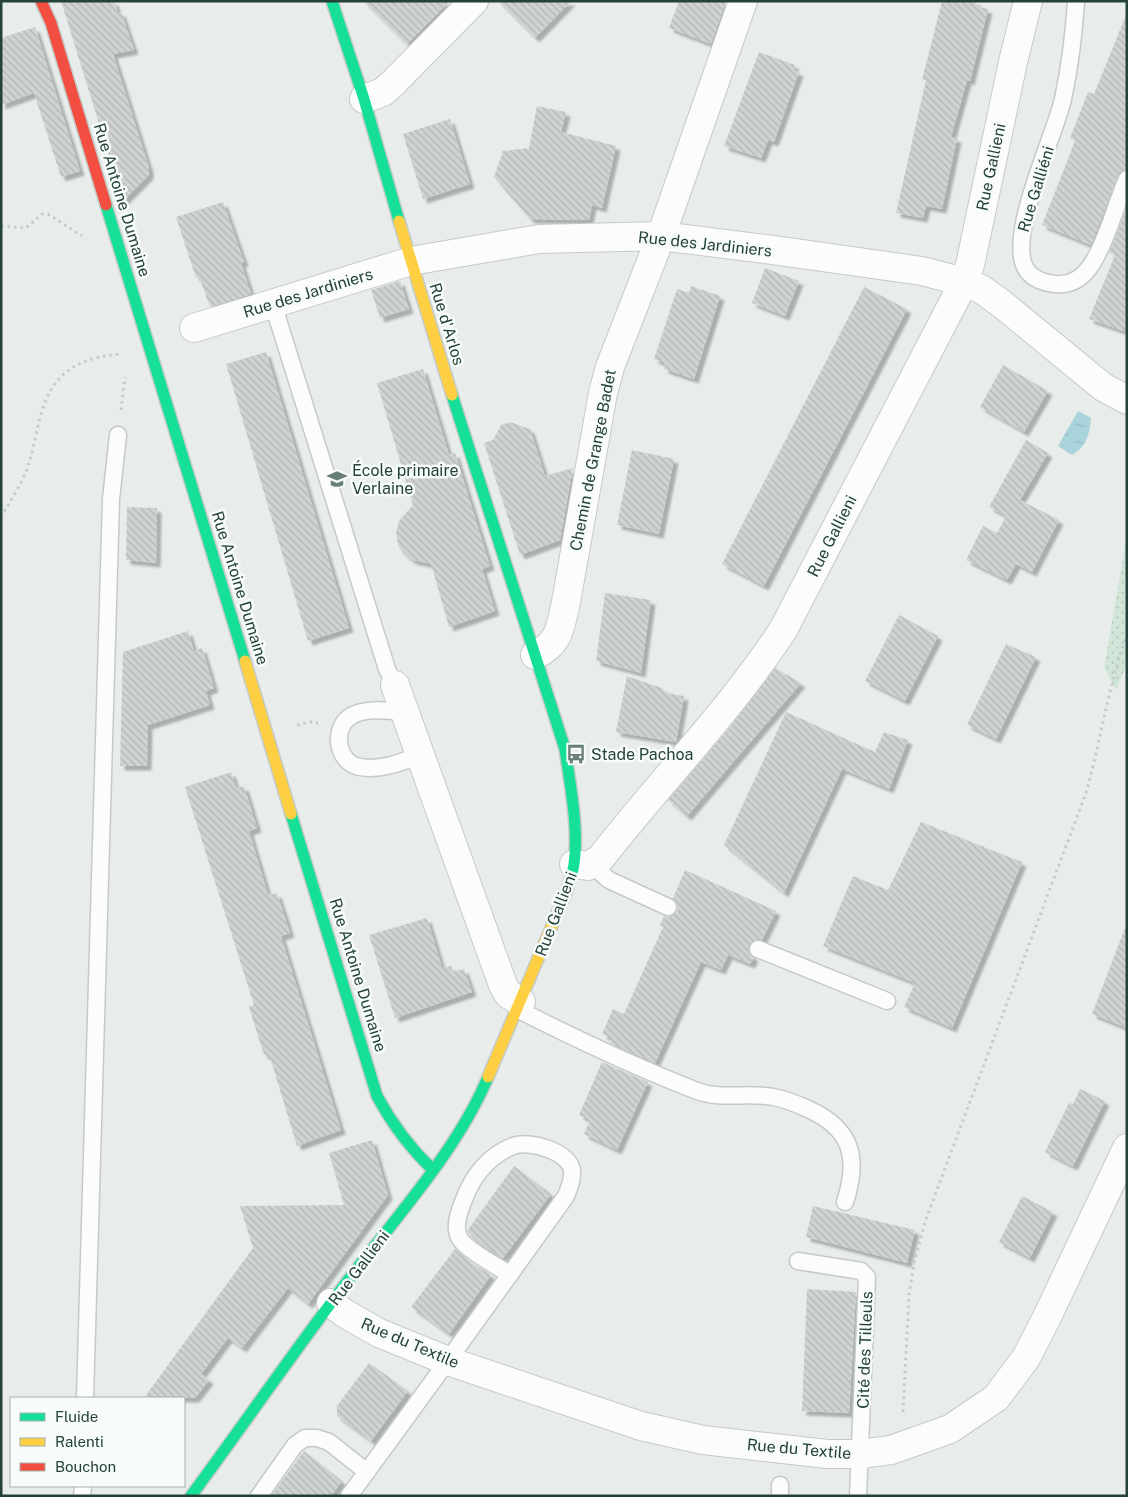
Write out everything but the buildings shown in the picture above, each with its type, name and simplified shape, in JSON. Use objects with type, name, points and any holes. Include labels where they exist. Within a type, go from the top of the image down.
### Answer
[{"type":"main road","name":"Rue Antoine Dumaine","points":[[41,1],[51,22],[377,1096],[390,1120],[407,1144],[432,1170]]},
{"type":"main road","name":"Rue d'Arlos","points":[[332,1],[364,99],[411,261],[535,655]]},
{"type":"main road","points":[[535,655],[565,749],[572,789],[575,836],[584,864]]},
{"type":"main road","name":"Rue Gallieni","points":[[191,1496],[293,1358],[331,1303],[460,1132],[479,1099],[566,893],[584,864]]},
{"type":"street","points":[[364,99],[383,92],[392,84],[474,1]]},
{"type":"street","name":"Chemin de Grange Badet","points":[[535,655],[547,649],[554,642],[560,628],[603,393],[610,368],[661,236],[744,1]]},
{"type":"street","name":"Rue Gallieni","points":[[584,864],[736,694],[783,630],[964,282],[970,265],[1012,62],[1028,1]]},
{"type":"street","name":"Rue des Jardiniers","points":[[194,328],[411,261],[539,239],[661,236],[922,271],[964,282],[981,289],[1002,304],[1103,387],[1127,400]]},
{"type":"street","points":[[395,685],[503,985],[519,1006]]},
{"type":"street","name":"Rue du Textile","points":[[331,1303],[344,1313],[379,1333],[448,1361],[632,1423],[672,1434],[703,1440],[827,1454],[860,1454],[891,1450],[950,1429],[996,1398],[1026,1358],[1127,1148]]},
{"type":"lane","name":"Rue Galliéni","points":[[1076,1],[1071,55],[1063,101],[1030,198],[1024,223],[1020,246],[1022,259],[1028,272],[1046,283],[1060,284],[1080,277],[1092,265],[1099,253],[1127,179]]},
{"type":"lane","points":[[274,304],[386,669],[395,685]]},
{"type":"lane","points":[[85,1397],[111,498],[118,435]]},
{"type":"lane","points":[[405,712],[365,712],[351,716],[341,729],[339,748],[351,764],[362,767],[390,766],[420,755]]},
{"type":"lane","points":[[584,864],[601,873],[608,880],[668,908]]},
{"type":"lane","points":[[758,949],[886,1001]]},
{"type":"lane","points":[[519,1006],[653,1072],[698,1091],[718,1095],[773,1097],[794,1102],[825,1118],[843,1135],[849,1145],[852,1172],[845,1202]]},
{"type":"lane","points":[[349,1496],[448,1361],[510,1275],[566,1196],[571,1183],[572,1169],[565,1158],[549,1149],[530,1143],[515,1146],[485,1164],[474,1178],[459,1212],[457,1227],[460,1238],[468,1247],[510,1275]]},
{"type":"lane","name":"Cité des Tilleuls","points":[[798,1261],[861,1271],[867,1277],[858,1496]]},
{"type":"lane","points":[[259,1496],[295,1445],[305,1438],[316,1438],[329,1442],[366,1472]]},
{"type":"path","points":[[1,226],[26,228],[42,214],[48,214],[89,240]]},
{"type":"path","points":[[1,517],[28,467],[42,413],[52,386],[64,372],[86,362],[106,356],[122,354]]},
{"type":"path","points":[[908,1444],[902,1428],[909,1295],[914,1263],[926,1219],[1086,793],[1096,759],[1116,664],[1127,635]]},
{"type":"green space","points":[[1127,534],[1127,664],[1116,690],[1104,668]]},
{"type":"water","points":[[1078,411],[1091,418],[1084,444],[1072,455],[1058,446]]},
{"type":"traffic: fast","points":[[332,1],[364,99],[399,221]]},
{"type":"traffic: fast","points":[[106,205],[245,661]]},
{"type":"traffic: fast","points":[[452,395],[565,749],[575,836],[573,867],[567,890]]},
{"type":"traffic: fast","points":[[291,814],[377,1096],[402,1135],[433,1170]]},
{"type":"traffic: fast","points":[[191,1496],[349,1279],[443,1156],[475,1104],[488,1077]]},
{"type":"traffic: slow","points":[[399,221],[452,395]]},
{"type":"traffic: slow","points":[[245,661],[291,814]]},
{"type":"traffic: slow","points":[[488,1077],[567,890]]},
{"type":"traffic: jam","points":[[41,1],[51,23],[106,205]]},
{"type":"place","name":"École primaire Verlaine","points":[[337,479]]},
{"type":"place","name":"Stade Pachoa","points":[[576,754]]}]
